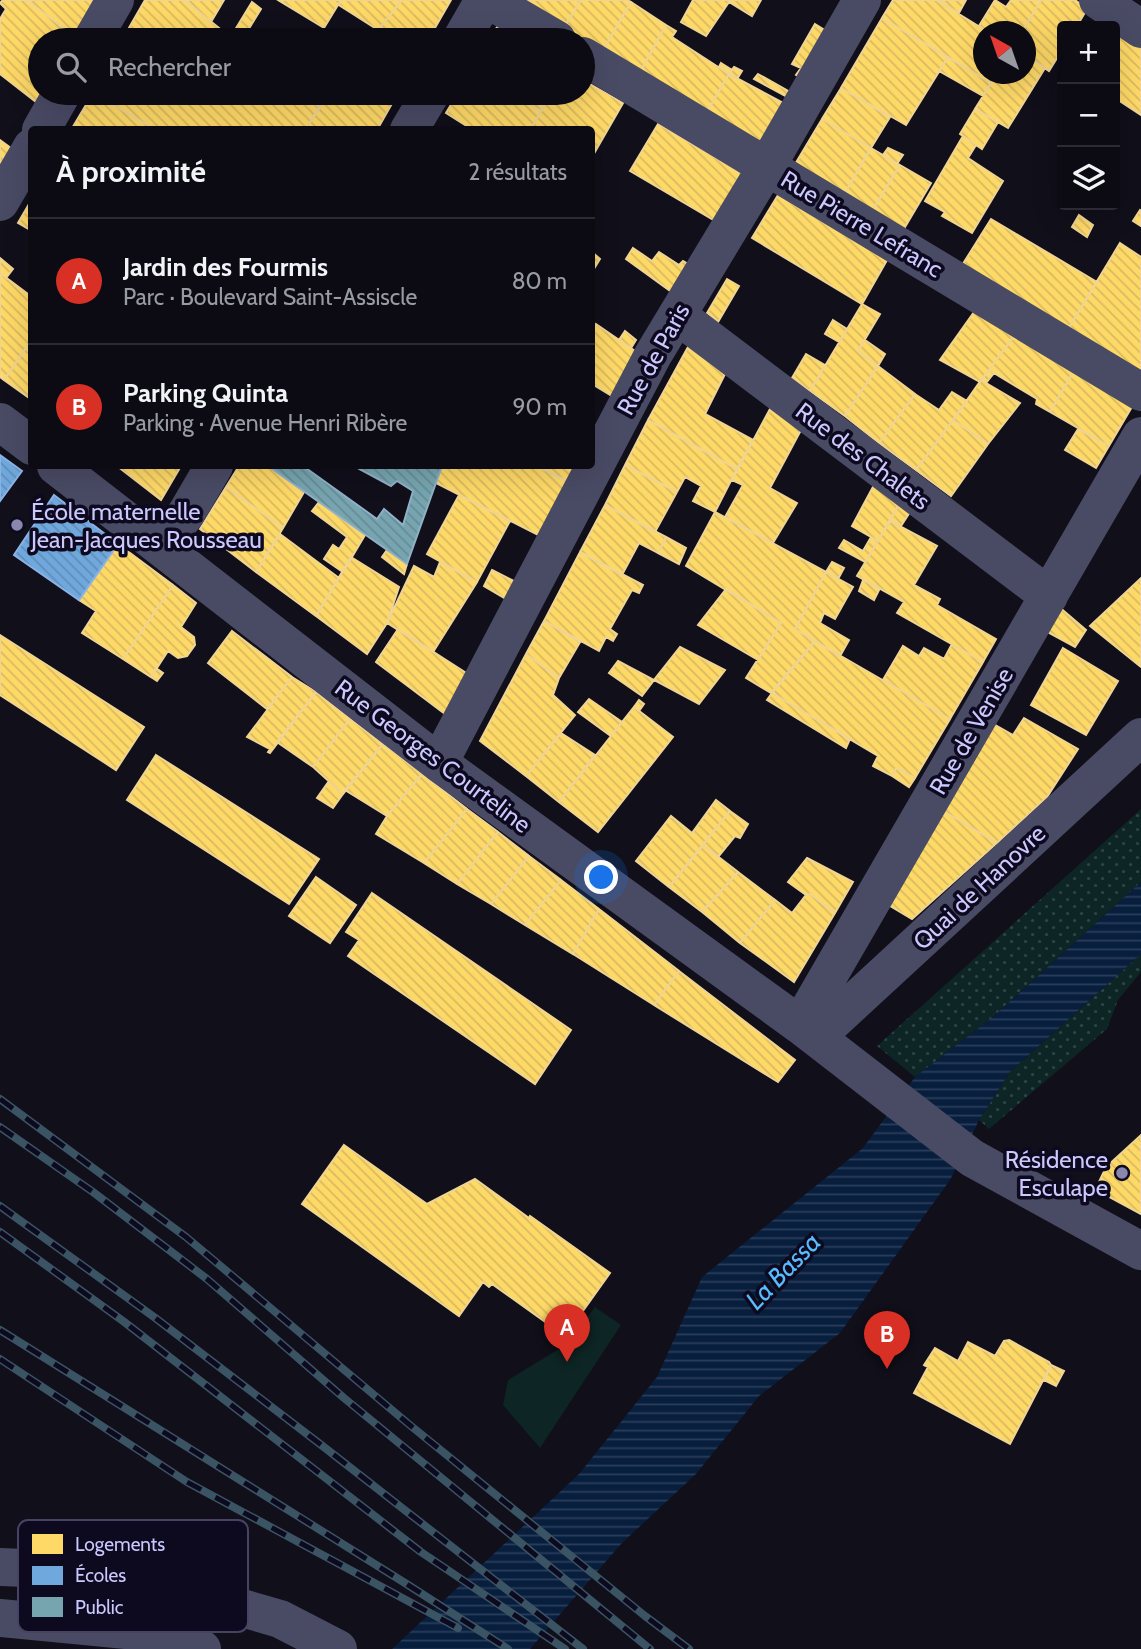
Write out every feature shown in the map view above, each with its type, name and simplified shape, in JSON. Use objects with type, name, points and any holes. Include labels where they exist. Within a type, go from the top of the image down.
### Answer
[{"type":"street","points":[[99,28],[115,0]]},
{"type":"street","points":[[469,28],[487,0],[535,28]]},
{"type":"street","name":"Rue de Paris","points":[[595,466],[653,355],[767,166],[862,0]]},
{"type":"street","points":[[1098,0],[1141,29]]},
{"type":"street","name":"Rue Pierre Lefranc","points":[[595,63],[1141,393]]},
{"type":"street","points":[[43,126],[55,105]]},
{"type":"street","points":[[411,126],[424,105]]},
{"type":"street","points":[[0,202],[28,153]]},
{"type":"street","name":"Rue des Chalets","points":[[677,315],[1049,596]]},
{"type":"street","points":[[0,422],[28,443]]},
{"type":"street","name":"Rue de Venise","points":[[808,1031],[1049,596],[1141,436]]},
{"type":"street","name":"Rue Georges Courteline","points":[[60,469],[439,763],[808,1031],[972,1158],[1141,1251]]},
{"type":"street","points":[[160,546],[186,514],[212,469]]},
{"type":"street","name":"Rue de Paris","points":[[439,763],[593,469]]},
{"type":"street","name":"Quai de Hanovre","points":[[808,1031],[1141,737]]},
{"type":"street","points":[[0,1567],[18,1568]]},
{"type":"street","points":[[248,1610],[280,1619],[338,1649]]},
{"type":"street","points":[[0,1618],[18,1620]]},
{"type":"street","points":[[137,1632],[202,1649]]},
{"type":"green space","points":[[1141,809],[1141,882],[994,1016],[915,1077],[877,1046]]},
{"type":"green space","points":[[1141,954],[1141,972],[1118,1000],[1107,1029],[989,1129],[979,1120],[1010,1072]]},
{"type":"green space","points":[[595,1307],[621,1325],[540,1448],[503,1405],[508,1380],[567,1344]]},
{"type":"water","name":"La Bassa","points":[[1141,882],[1141,954],[1010,1072],[979,1120],[950,1180],[840,1333],[759,1396],[696,1474],[621,1544],[530,1649],[392,1649],[579,1474],[657,1377],[702,1277],[863,1148],[915,1077],[994,1016]]},
{"type":"building: Logements","points":[[3,0],[26,0],[64,28],[28,28],[28,96],[0,74],[0,19],[6,9],[0,3]]},
{"type":"building: Logements","points":[[26,0],[101,0],[85,28],[64,28]]},
{"type":"building: Logements","points":[[145,0],[184,0],[219,28],[129,28]]},
{"type":"building: Logements","points":[[184,0],[224,0],[211,22]]},
{"type":"building: Logements","points":[[278,0],[341,0],[324,28]]},
{"type":"building: Logements","points":[[341,0],[402,0],[380,28],[375,28],[339,5]]},
{"type":"building: Logements","points":[[402,0],[451,0],[435,28],[380,28]]},
{"type":"building: Logements","points":[[515,0],[581,0],[561,28]]},
{"type":"building: Logements","points":[[581,0],[631,2],[602,52],[595,48],[595,28],[564,28]]},
{"type":"building: Logements","points":[[693,0],[761,0],[752,16],[729,2],[706,36],[681,22]]},
{"type":"building: Logements","points":[[893,0],[936,0],[973,23],[973,72],[882,18]]},
{"type":"building: Logements","points":[[936,0],[966,0],[959,13]]},
{"type":"building: Logements","points":[[995,0],[1006,7],[1011,0],[1041,0],[1029,21],[982,21]]},
{"type":"building: Logements","points":[[1041,0],[1075,0],[1087,9],[1080,21],[1057,21],[1057,58],[1049,71],[1036,62],[1036,21],[1029,21]]},
{"type":"building: Logements","points":[[252,2],[261,9],[249,28],[236,28]]},
{"type":"building: Logements","points":[[631,2],[666,25],[639,74],[602,52]]},
{"type":"building: Logements","points":[[882,18],[948,57],[906,125],[841,88]]},
{"type":"building: Logements","points":[[815,24],[828,32],[800,77],[796,75],[801,68],[792,64]]},
{"type":"building: Logements","points":[[666,25],[676,31],[672,37],[729,74],[705,115],[639,74]]},
{"type":"building: Logements","points":[[1120,31],[1141,45],[1141,115],[1120,101]]},
{"type":"building: Logements","points":[[948,57],[973,72],[973,84],[990,84],[983,96],[939,71]]},
{"type":"building: Logements","points":[[1036,62],[1045,68],[1036,83]]},
{"type":"building: Logements","points":[[721,63],[732,70],[729,74],[719,67]]},
{"type":"building: Logements","points":[[734,67],[742,71],[737,79],[729,74]]},
{"type":"building: Logements","points":[[729,74],[785,104],[759,147],[705,115]]},
{"type":"building: Logements","points":[[758,74],[792,93],[789,98],[754,79]]},
{"type":"building: Logements","points":[[991,84],[1035,84],[1008,128],[975,109]]},
{"type":"building: Logements","points":[[595,87],[623,103],[595,152],[595,126],[532,126],[545,105],[595,105]]},
{"type":"building: Logements","points":[[841,88],[890,117],[871,148],[822,119]]},
{"type":"building: Logements","points":[[86,105],[113,105],[149,126],[73,126]]},
{"type":"building: Logements","points":[[113,105],[319,107],[308,126],[149,126]]},
{"type":"building: Logements","points":[[322,105],[391,105],[379,126],[308,126]]},
{"type":"building: Logements","points":[[451,105],[531,105],[541,111],[532,126],[467,126],[446,113]]},
{"type":"building: Logements","points":[[531,105],[545,105],[541,111]]},
{"type":"building: Logements","points":[[975,109],[998,122],[982,149],[960,134]]},
{"type":"building: Logements","points":[[822,119],[871,148],[843,196],[794,166]]},
{"type":"building: Logements","points":[[658,124],[743,174],[715,221],[630,171]]},
{"type":"building: Logements","points":[[963,136],[976,145],[968,158],[1003,181],[972,233],[942,216],[945,212],[925,201]]},
{"type":"building: Logements","points":[[0,140],[15,151],[0,177]]},
{"type":"building: Logements","points":[[871,148],[900,165],[871,213],[843,196]]},
{"type":"building: Logements","points":[[888,148],[903,155],[897,164],[883,155]]},
{"type":"building: Logements","points":[[900,165],[931,183],[902,232],[871,213]]},
{"type":"building: Logements","points":[[778,195],[887,260],[862,304],[752,238]]},
{"type":"building: Logements","points":[[28,206],[28,229],[18,223]]},
{"type":"building: Logements","points":[[1141,211],[1141,226],[1133,221]]},
{"type":"building: Logements","points":[[1079,215],[1093,225],[1087,237],[1072,227]]},
{"type":"building: Logements","points":[[991,219],[1097,282],[1067,331],[961,267]]},
{"type":"building: Logements","points":[[1120,243],[1141,257],[1141,375],[1067,331]]},
{"type":"building: Logements","points":[[633,248],[652,261],[659,252],[679,265],[683,261],[690,265],[673,293],[626,259]]},
{"type":"building: Logements","points":[[595,255],[600,259],[595,267]]},
{"type":"building: Logements","points":[[0,258],[13,269],[6,278],[0,273]]},
{"type":"building: Logements","points":[[0,273],[28,294],[28,345],[4,380],[0,377]]},
{"type":"building: Logements","points":[[727,279],[739,286],[718,322],[707,313]]},
{"type":"building: Logements","points":[[862,304],[880,314],[858,351],[878,366],[845,416],[810,391]]},
{"type":"building: Logements","points":[[974,312],[1014,336],[980,382],[940,360]]},
{"type":"building: Logements","points":[[833,320],[847,329],[839,342],[825,334]]},
{"type":"building: Logements","points":[[595,326],[641,355],[617,399],[595,386]]},
{"type":"building: Logements","points":[[625,331],[636,340],[631,348],[619,340]]},
{"type":"building: Logements","points":[[1014,336],[1074,371],[1050,412],[1036,404],[1037,399],[989,370]]},
{"type":"building: Logements","points":[[865,340],[885,354],[878,366],[858,351]]},
{"type":"building: Logements","points":[[28,345],[28,397],[4,380]]},
{"type":"building: Logements","points":[[688,347],[725,374],[705,414],[753,440],[737,469],[648,420]]},
{"type":"building: Logements","points":[[806,354],[825,365],[810,391],[792,378]]},
{"type":"building: Logements","points":[[878,366],[915,394],[879,443],[845,416]]},
{"type":"building: Logements","points":[[989,370],[994,373],[986,383],[981,380]]},
{"type":"building: Logements","points":[[1074,371],[1133,405],[1109,446],[1050,412]]},
{"type":"building: Logements","points":[[981,380],[1020,403],[988,444],[953,420]]},
{"type":"building: Logements","points":[[952,392],[967,401],[916,470],[879,443],[915,394],[939,410]]},
{"type":"building: Logements","points":[[770,409],[801,430],[770,488],[797,503],[773,543],[725,517],[743,485],[732,480]]},
{"type":"building: Logements","points":[[648,420],[737,469],[715,512],[693,501],[701,486],[685,477],[677,492],[625,465]]},
{"type":"building: Logements","points":[[953,420],[988,444],[951,496],[916,470]]},
{"type":"building: Logements","points":[[1078,429],[1109,446],[1096,468],[1065,450]]},
{"type":"building: Logements","points":[[625,465],[677,492],[655,532],[605,505]]},
{"type":"building: Logements","points":[[121,469],[179,469],[161,500]]},
{"type":"building: Logements","points":[[237,469],[272,469],[304,492],[283,528],[226,487]]},
{"type":"building: Logements","points":[[441,469],[543,469],[573,485],[544,538],[436,483]]},
{"type":"building: Logements","points":[[543,469],[581,469],[573,484]]},
{"type":"building: Logements","points":[[874,485],[899,504],[878,541],[852,526]]},
{"type":"building: Logements","points":[[226,487],[283,528],[256,572],[200,529]]},
{"type":"building: Logements","points":[[459,495],[510,521],[477,582],[427,554]]},
{"type":"building: Logements","points":[[319,502],[365,535],[343,572],[324,559],[333,545],[339,549],[347,537],[312,511]]},
{"type":"building: Logements","points":[[899,504],[910,512],[901,526],[890,521]]},
{"type":"building: Logements","points":[[605,505],[666,537],[658,553],[639,543],[622,575],[580,552]]},
{"type":"building: Logements","points":[[715,512],[826,572],[795,629],[815,641],[771,693],[746,678],[781,623],[686,566]]},
{"type":"building: Logements","points":[[890,521],[937,546],[914,585],[940,599],[937,605],[996,639],[983,662],[897,613],[904,602],[857,576]]},
{"type":"building: Logements","points":[[280,534],[339,578],[316,616],[256,572]]},
{"type":"building: Logements","points":[[666,537],[686,548],[679,564],[658,553]]},
{"type":"building: Logements","points":[[871,537],[878,541],[865,562],[839,548],[844,540],[863,551]]},
{"type":"building: Logements","points":[[118,544],[173,585],[123,659],[82,633],[96,611],[79,600]]},
{"type":"building: Logements","points":[[387,550],[407,564],[404,574],[382,557]]},
{"type":"building: Logements","points":[[580,552],[643,585],[639,593],[632,590],[610,629],[617,634],[613,641],[606,637],[599,651],[544,621]]},
{"type":"building: Logements","points":[[351,557],[399,587],[387,623],[367,654],[316,616]]},
{"type":"building: Logements","points":[[440,562],[477,582],[433,652],[387,623],[414,566],[434,577]]},
{"type":"building: Logements","points":[[832,562],[844,568],[838,579],[826,572]]},
{"type":"building: Logements","points":[[492,570],[520,584],[511,602],[484,586]]},
{"type":"building: Logements","points":[[826,572],[853,587],[835,619],[824,613],[820,623],[849,640],[840,656],[795,629]]},
{"type":"building: Logements","points":[[1141,578],[1141,667],[1090,626]]},
{"type":"building: Logements","points":[[863,580],[880,588],[874,600],[859,591]]},
{"type":"building: Logements","points":[[173,585],[196,603],[181,627],[194,637],[195,645],[187,656],[178,658],[168,651],[151,677],[123,659]]},
{"type":"building: Logements","points":[[726,589],[781,623],[758,660],[698,625]]},
{"type":"building: Logements","points":[[1058,606],[1086,630],[1075,647],[1044,630]]},
{"type":"building: Logements","points":[[544,621],[580,642],[559,678],[526,654]]},
{"type":"building: Logements","points":[[398,629],[471,676],[449,717],[376,662]]},
{"type":"building: Logements","points":[[232,631],[292,677],[267,709],[208,663]]},
{"type":"building: Logements","points":[[0,635],[144,727],[116,770],[0,695]]},
{"type":"building: Logements","points":[[815,641],[950,719],[915,778],[896,768],[892,776],[873,766],[878,756],[772,693]]},
{"type":"building: Logements","points":[[952,644],[983,662],[950,719],[883,680],[903,646],[919,656],[924,648],[944,659]]},
{"type":"building: Logements","points":[[680,647],[725,670],[699,704],[654,680]]},
{"type":"building: Logements","points":[[1063,648],[1118,681],[1086,735],[1031,705]]},
{"type":"building: Logements","points":[[526,654],[559,678],[553,695],[575,715],[526,776],[480,741]]},
{"type":"building: Logements","points":[[618,661],[654,680],[642,696],[609,673]]},
{"type":"building: Logements","points":[[156,668],[163,673],[157,681],[151,677]]},
{"type":"building: Logements","points":[[292,677],[316,692],[270,753],[270,749],[247,737]]},
{"type":"building: Logements","points":[[316,692],[350,719],[313,767],[277,742]]},
{"type":"building: Logements","points":[[772,693],[850,739],[846,748],[767,700]]},
{"type":"building: Logements","points":[[589,699],[622,722],[611,736],[578,712]]},
{"type":"building: Logements","points":[[639,700],[644,704],[639,711],[634,707]]},
{"type":"building: Logements","points":[[634,707],[673,737],[598,832],[559,802]]},
{"type":"building: Logements","points":[[1024,718],[1078,749],[1047,797],[997,843],[940,809],[990,722],[1013,735]]},
{"type":"building: Logements","points":[[350,719],[383,744],[343,794],[313,767]]},
{"type":"building: Logements","points":[[561,733],[595,755],[559,802],[526,776]]},
{"type":"building: Logements","points":[[383,744],[422,774],[387,816],[345,790]]},
{"type":"building: Logements","points":[[156,755],[319,859],[289,904],[127,800]]},
{"type":"building: Logements","points":[[896,768],[915,778],[909,787],[892,776]]},
{"type":"building: Logements","points":[[422,774],[467,809],[424,863],[376,834],[387,816]]},
{"type":"building: Logements","points":[[329,781],[343,794],[333,808],[317,798]]},
{"type":"building: Logements","points":[[716,800],[730,811],[669,887],[636,861],[671,816],[692,833]]},
{"type":"building: Logements","points":[[467,809],[498,832],[457,884],[424,863]]},
{"type":"building: Logements","points":[[940,809],[997,843],[912,919],[885,903]]},
{"type":"building: Logements","points":[[730,811],[748,824],[740,838],[735,836],[718,857],[703,845]]},
{"type":"building: Logements","points":[[498,832],[529,856],[491,904],[457,884]]},
{"type":"building: Logements","points":[[703,845],[738,872],[702,912],[669,887]]},
{"type":"building: Logements","points":[[529,856],[561,880],[525,925],[491,904]]},
{"type":"building: Logements","points":[[807,858],[853,882],[835,913],[788,882]]},
{"type":"building: Logements","points":[[738,872],[775,900],[740,943],[702,912]]},
{"type":"building: Logements","points":[[316,877],[356,905],[330,943],[289,916]]},
{"type":"building: Logements","points":[[561,880],[599,909],[573,954],[525,925]]},
{"type":"building: Logements","points":[[372,893],[571,1030],[535,1084],[348,956],[359,940],[346,932]]},
{"type":"building: Logements","points":[[810,894],[835,913],[794,982],[740,943],[775,900],[792,913],[806,895]]},
{"type":"building: Logements","points":[[599,909],[679,971],[654,1005],[573,954]]},
{"type":"building: Logements","points":[[679,971],[795,1060],[778,1082],[654,1005]]},
{"type":"building: Logements","name":"Résidence Esculape","points":[[1141,1135],[1141,1214],[1102,1193],[1098,1184],[1106,1167]]},
{"type":"building: Logements","points":[[344,1145],[427,1204],[475,1179],[610,1273],[565,1336],[492,1284],[489,1287],[483,1282],[459,1316],[302,1204]]},
{"type":"building: Logements","points":[[1009,1340],[1051,1365],[1010,1444],[914,1393],[928,1367],[924,1365],[935,1348],[958,1361],[968,1342],[995,1356],[1004,1341]]},
{"type":"building: Logements","points":[[1051,1365],[1064,1371],[1056,1386],[1044,1380]]},
{"type":"building: Écoles","points":[[0,455],[22,471],[0,501]]},
{"type":"building: Écoles","points":[[54,495],[118,544],[79,600],[14,555]]},
{"type":"building: Public","points":[[272,469],[307,469],[377,519],[384,509],[403,525],[413,491],[397,481],[391,486],[360,469],[441,469],[407,564]]},
{"type":"railway","points":[[0,1099],[186,1237],[411,1426],[689,1649]]},
{"type":"railway","points":[[0,1127],[93,1192],[207,1279],[344,1398],[650,1649]]},
{"type":"railway","points":[[0,1206],[154,1317],[583,1649]]},
{"type":"railway","points":[[0,1232],[123,1321],[421,1552],[565,1649]]},
{"type":"railway","points":[[0,1330],[508,1649]]},
{"type":"railway","points":[[0,1359],[187,1482],[458,1628]]},
{"type":"place","name":"École maternelle Jean-Jacques Rousseau","points":[[17,525]]},
{"type":"place","name":"Résidence Esculape","points":[[1122,1173]]},
{"type":"place","name":"Jardin des Fourmis","points":[[567,1362]]},
{"type":"place","name":"Parking Quinta","points":[[887,1369]]}]
